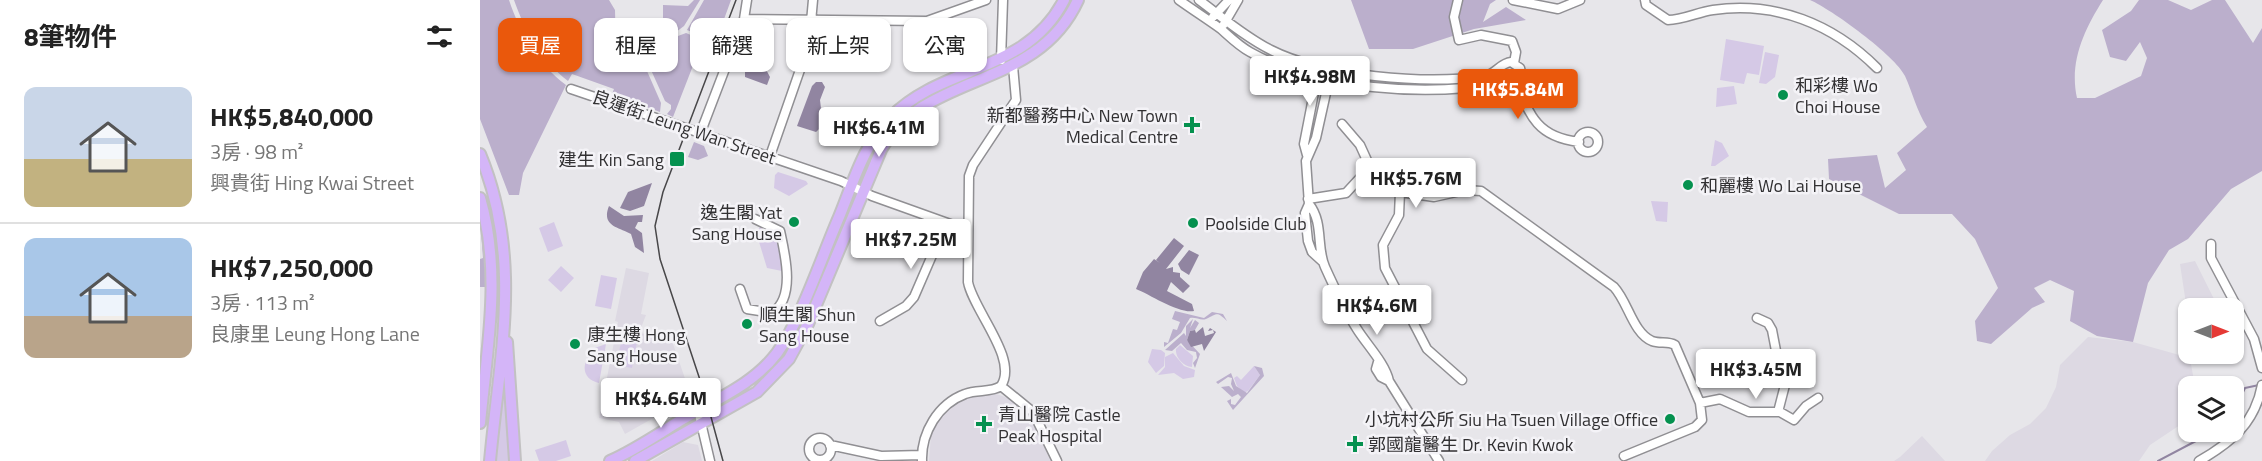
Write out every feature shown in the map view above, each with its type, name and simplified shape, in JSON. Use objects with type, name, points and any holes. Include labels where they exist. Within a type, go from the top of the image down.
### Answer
[{"type":"main road","points":[[610,461],[749,381],[778,351],[792,327],[870,144],[898,110],[925,92],[1001,60],[1034,39],[1048,24],[1064,0]]},
{"type":"main road","points":[[635,461],[757,392],[789,359],[808,324],[885,142],[912,113],[930,102],[1013,66],[1049,42],[1063,26],[1078,0]]},
{"type":"main road","points":[[480,154],[494,191],[504,236],[514,461]]},
{"type":"main road","points":[[480,198],[491,255],[491,318],[480,423]]},
{"type":"main road","points":[[490,461],[506,316]]},
{"type":"main road","points":[[480,352],[491,318]]},
{"type":"street","points":[[744,18],[747,0]]},
{"type":"street","points":[[813,0],[813,18]]},
{"type":"street","points":[[891,21],[927,21],[986,0]]},
{"type":"street","points":[[1001,60],[1003,0]]},
{"type":"street","points":[[1179,0],[1221,29],[1247,51],[1274,64],[1329,79],[1414,88],[1461,88],[1502,83],[1510,86],[1517,83]]},
{"type":"street","points":[[1199,0],[1270,50],[1331,68],[1383,76],[1455,78],[1491,74],[1507,62],[1514,63],[1521,72],[1517,83],[1534,123],[1549,133],[1578,142]]},
{"type":"street","points":[[1210,21],[1229,0]]},
{"type":"street","points":[[1221,29],[1238,0]]},
{"type":"street","points":[[1458,0],[1454,16],[1459,40],[1481,35],[1512,41],[1516,52],[1514,63]]},
{"type":"street","points":[[1513,0],[1546,8],[1580,0]]},
{"type":"street","points":[[1645,0],[1646,5],[1668,20],[1712,10],[1753,6],[1785,12],[1832,35],[1864,55],[1877,68]]},
{"type":"street","points":[[1319,65],[1304,144],[1307,155],[1308,202],[1305,213],[1308,241],[1312,252],[1323,262],[1355,326],[1378,362],[1377,369],[1381,377],[1389,381],[1439,461]]},
{"type":"street","points":[[1001,386],[1004,379],[1000,348],[969,288],[970,173],[1016,100],[1013,66]]},
{"type":"street","points":[[1501,66],[1498,76],[1502,83]]},
{"type":"street","points":[[1307,155],[1316,138],[1331,68]]},
{"type":"street","points":[[700,134],[724,72]]},
{"type":"street","points":[[770,156],[799,72]]},
{"type":"street","name":"良運街 Leung Wan Street","points":[[571,88],[700,134],[770,156],[968,230]]},
{"type":"street","points":[[1342,124],[1360,145],[1370,167],[1400,192],[1434,198],[1465,190],[1484,192],[1614,287],[1627,305],[1642,335],[1651,340],[1675,345],[1700,403],[1702,412],[1700,424],[1628,457]]},
{"type":"street","points":[[1308,202],[1346,193],[1370,167]]},
{"type":"street","points":[[1400,192],[1399,215],[1383,245],[1385,268],[1427,349],[1462,380]]},
{"type":"street","points":[[740,289],[747,309],[772,314],[778,308],[788,286],[780,231],[755,219]]},
{"type":"street","points":[[880,321],[906,306],[914,297],[946,223]]},
{"type":"street","points":[[2211,244],[2211,258],[2254,339],[2262,368]]},
{"type":"street","points":[[1757,318],[1767,323],[1772,330],[1776,356],[1786,381],[1778,412]]},
{"type":"street","points":[[2199,461],[2226,445],[2245,427],[2256,407],[2262,385]]},
{"type":"street","points":[[830,445],[881,456],[922,458],[927,432],[939,412],[964,394],[1001,386],[1025,404],[1037,417],[1057,461]]},
{"type":"street","points":[[1700,403],[1720,399],[1749,412],[1778,412],[1794,420],[1806,406],[1818,398]]},
{"type":"street","points":[[698,410],[710,461]]},
{"type":"shaded area","points":[[480,0],[509,0],[516,18],[498,18],[498,72],[551,72],[566,85],[523,173],[519,195],[509,195],[480,119]]},
{"type":"shaded area","points":[[514,0],[609,0],[615,10],[615,18],[594,18],[594,72],[647,72],[661,103],[660,112],[612,94],[614,89],[572,74],[568,81],[557,72],[582,72],[582,18],[521,18]]},
{"type":"shaded area","points":[[694,0],[700,0],[684,26],[678,30],[678,18],[663,18],[663,5],[688,6]]},
{"type":"shaded area","points":[[704,0],[731,0],[724,18],[694,18]]},
{"type":"shaded area","points":[[1351,0],[1496,0],[1490,4],[1483,22],[1506,7],[1526,20],[1474,29],[1413,49],[1369,49]]},
{"type":"shaded area","points":[[1810,0],[2103,0],[2084,35],[2075,72],[2077,98],[2095,98],[2141,76],[2147,58],[2140,42],[2126,61],[2110,57],[2102,30],[2131,11],[2139,0],[2168,0],[2191,10],[2212,0],[2225,0],[2253,43],[2262,28],[2262,171],[2231,189],[2188,239],[2169,250],[2148,283],[2133,342],[2097,336],[2070,321],[2074,291],[2050,280],[2034,288],[2045,302],[2032,308],[1991,344],[1977,341],[1975,321],[1998,288],[1975,239],[1952,214],[1899,214],[1829,179],[1828,159],[1877,155],[1885,188],[1906,170],[1897,153],[1927,127],[1899,67],[1862,34]]},
{"type":"shaded area","points":[[686,33],[690,35],[691,72],[673,117],[667,114],[671,105],[665,101],[652,72],[678,72],[678,36]]},
{"type":"shaded area","points":[[1726,39],[1764,46],[1759,75],[1747,73],[1744,84],[1720,80]]},
{"type":"shaded area","points":[[1765,52],[1779,55],[1775,77],[1766,84],[1759,83]]},
{"type":"shaded area","points":[[745,72],[767,72],[770,77],[767,85],[745,77]]},
{"type":"shaded area","points":[[816,82],[822,82],[825,87],[820,100],[823,125],[816,132],[797,126],[812,86]]},
{"type":"shaded area","points":[[1734,86],[1737,104],[1716,107],[1717,88]]},
{"type":"shaded area","points":[[1715,140],[1722,143],[1729,156],[1715,166],[1711,166]]},
{"type":"shaded area","points":[[694,142],[704,146],[708,156],[698,160],[688,157]]},
{"type":"shaded area","points":[[778,172],[806,181],[808,184],[789,196],[774,188],[775,175]]},
{"type":"shaded area","points":[[652,183],[644,206],[630,211],[620,208],[628,192]]},
{"type":"shaded area","points":[[1651,201],[1668,202],[1667,222],[1656,221]]},
{"type":"shaded area","points":[[609,206],[624,216],[643,215],[642,222],[638,222],[635,228],[642,233],[644,253],[635,247],[631,234],[609,222],[607,213]]},
{"type":"shaded area","points":[[480,219],[487,287],[480,287],[480,259],[483,258]]},
{"type":"shaded area","points":[[554,222],[563,246],[548,252],[539,228]]},
{"type":"shaded area","points":[[762,225],[777,232],[782,271],[767,268],[756,232]]},
{"type":"shaded area","points":[[1174,238],[1184,246],[1166,269],[1173,267],[1173,272],[1180,273],[1180,277],[1190,286],[1183,293],[1171,282],[1167,291],[1192,304],[1194,311],[1173,307],[1136,289],[1143,272],[1154,259],[1160,263],[1156,260]]},
{"type":"shaded area","points":[[1189,250],[1199,255],[1189,275],[1181,270],[1178,264]]},
{"type":"shaded area","points":[[2195,261],[2214,298],[2185,298],[2180,264]]},
{"type":"shaded area","points":[[561,266],[574,278],[561,292],[548,280]]},
{"type":"shaded area","points":[[626,268],[649,273],[641,314],[646,315],[639,333],[671,338],[689,390],[677,394],[680,403],[625,434],[619,422],[599,418]]},
{"type":"shaded area","points":[[601,275],[617,278],[611,309],[595,306]]},
{"type":"shaded area","points":[[1175,311],[1204,318],[1212,312],[1223,314],[1227,321],[1217,314],[1204,319],[1190,318],[1181,333],[1164,347],[1164,342],[1168,343],[1173,329],[1177,330],[1180,322],[1172,319]]},
{"type":"shaded area","points":[[1193,319],[1190,328],[1195,320],[1199,323],[1195,330],[1190,331],[1187,340],[1200,354],[1195,368],[1193,363],[1197,358],[1196,352],[1187,350],[1181,343],[1172,351],[1165,350],[1184,333],[1186,336],[1186,326]]},
{"type":"shaded area","points":[[1203,327],[1205,336],[1214,333],[1213,330],[1216,332],[1204,351],[1202,344],[1191,347],[1187,340],[1190,331],[1195,330],[1196,333]]},
{"type":"shaded area","points":[[623,334],[638,337],[632,368],[616,365]]},
{"type":"shaded area","points":[[2088,337],[2133,342],[2178,355],[2178,364],[2191,364],[2193,376],[2178,376],[2178,426],[2150,445],[2139,461],[1985,461],[1992,451],[2010,435],[2030,424],[2046,408],[2056,387],[2060,365]]},
{"type":"shaded area","points":[[606,344],[599,383],[594,382],[585,370],[588,357],[586,351]]},
{"type":"shaded area","points":[[1180,345],[1193,356],[1192,367],[1178,358],[1176,349]]},
{"type":"shaded area","points":[[1152,349],[1165,353],[1164,366],[1156,373],[1148,362]]},
{"type":"shaded area","points":[[1173,353],[1184,366],[1195,370],[1194,377],[1183,379],[1174,373],[1158,375],[1165,367],[1165,357]]},
{"type":"shaded area","points":[[1254,366],[1260,375],[1244,393],[1237,386],[1234,378],[1237,376],[1241,380]]},
{"type":"shaded area","points":[[1254,366],[1262,368],[1264,376],[1233,410],[1227,401],[1231,399],[1231,404],[1235,405],[1241,397],[1238,394],[1232,397],[1221,387],[1229,386],[1234,391],[1231,384],[1232,378],[1228,377],[1218,384],[1216,382],[1231,373],[1236,386],[1247,393],[1260,375]]},
{"type":"shaded area","points":[[504,379],[511,461],[494,461]]},
{"type":"shaded area","name":"青山醫院 Castle Peak Hospital","points":[[993,393],[1014,400],[1026,409],[1051,461],[929,461],[931,434],[941,414],[964,397]]},
{"type":"shaded area","points":[[1922,436],[1945,461],[1894,461],[1900,457]]},
{"type":"shaded area","points":[[566,440],[571,456],[556,461],[539,461],[535,450]]},
{"type":"shaded area","points":[[683,442],[698,445],[702,461],[652,461]]},
{"type":"waterway","points":[[2244,390],[2259,385]]},
{"type":"waterway","points":[[2158,461],[2194,442]]},
{"type":"tram line","points":[[723,461],[705,395],[660,259],[655,226],[663,192],[736,0]]},
{"type":"place","name":"和彩樓 Wo Choi House","points":[[1783,95]]},
{"type":"place","name":"新都醫務中心 New Town Medical Centre","points":[[1192,125]]},
{"type":"place","name":"建生 Kin Sang","points":[[677,159]]},
{"type":"place","name":"和麗樓 Wo Lai House","points":[[1688,185]]},
{"type":"place","name":"逸生閣 Yat Sang House","points":[[794,222]]},
{"type":"place","name":"Poolside Club","points":[[1193,223]]},
{"type":"place","name":"順生閣 Shun Sang House","points":[[747,324]]},
{"type":"place","name":"康生樓 Hong Sang House","points":[[575,344]]},
{"type":"place","name":"小坑村公所 Siu Ha Tsuen Village Office","points":[[1670,419]]},
{"type":"place","name":"青山醫院 Castle Peak Hospital","points":[[984,424]]},
{"type":"place","name":"郭國龍醫生 Dr. Kevin Kwok","points":[[1355,444]]}]
